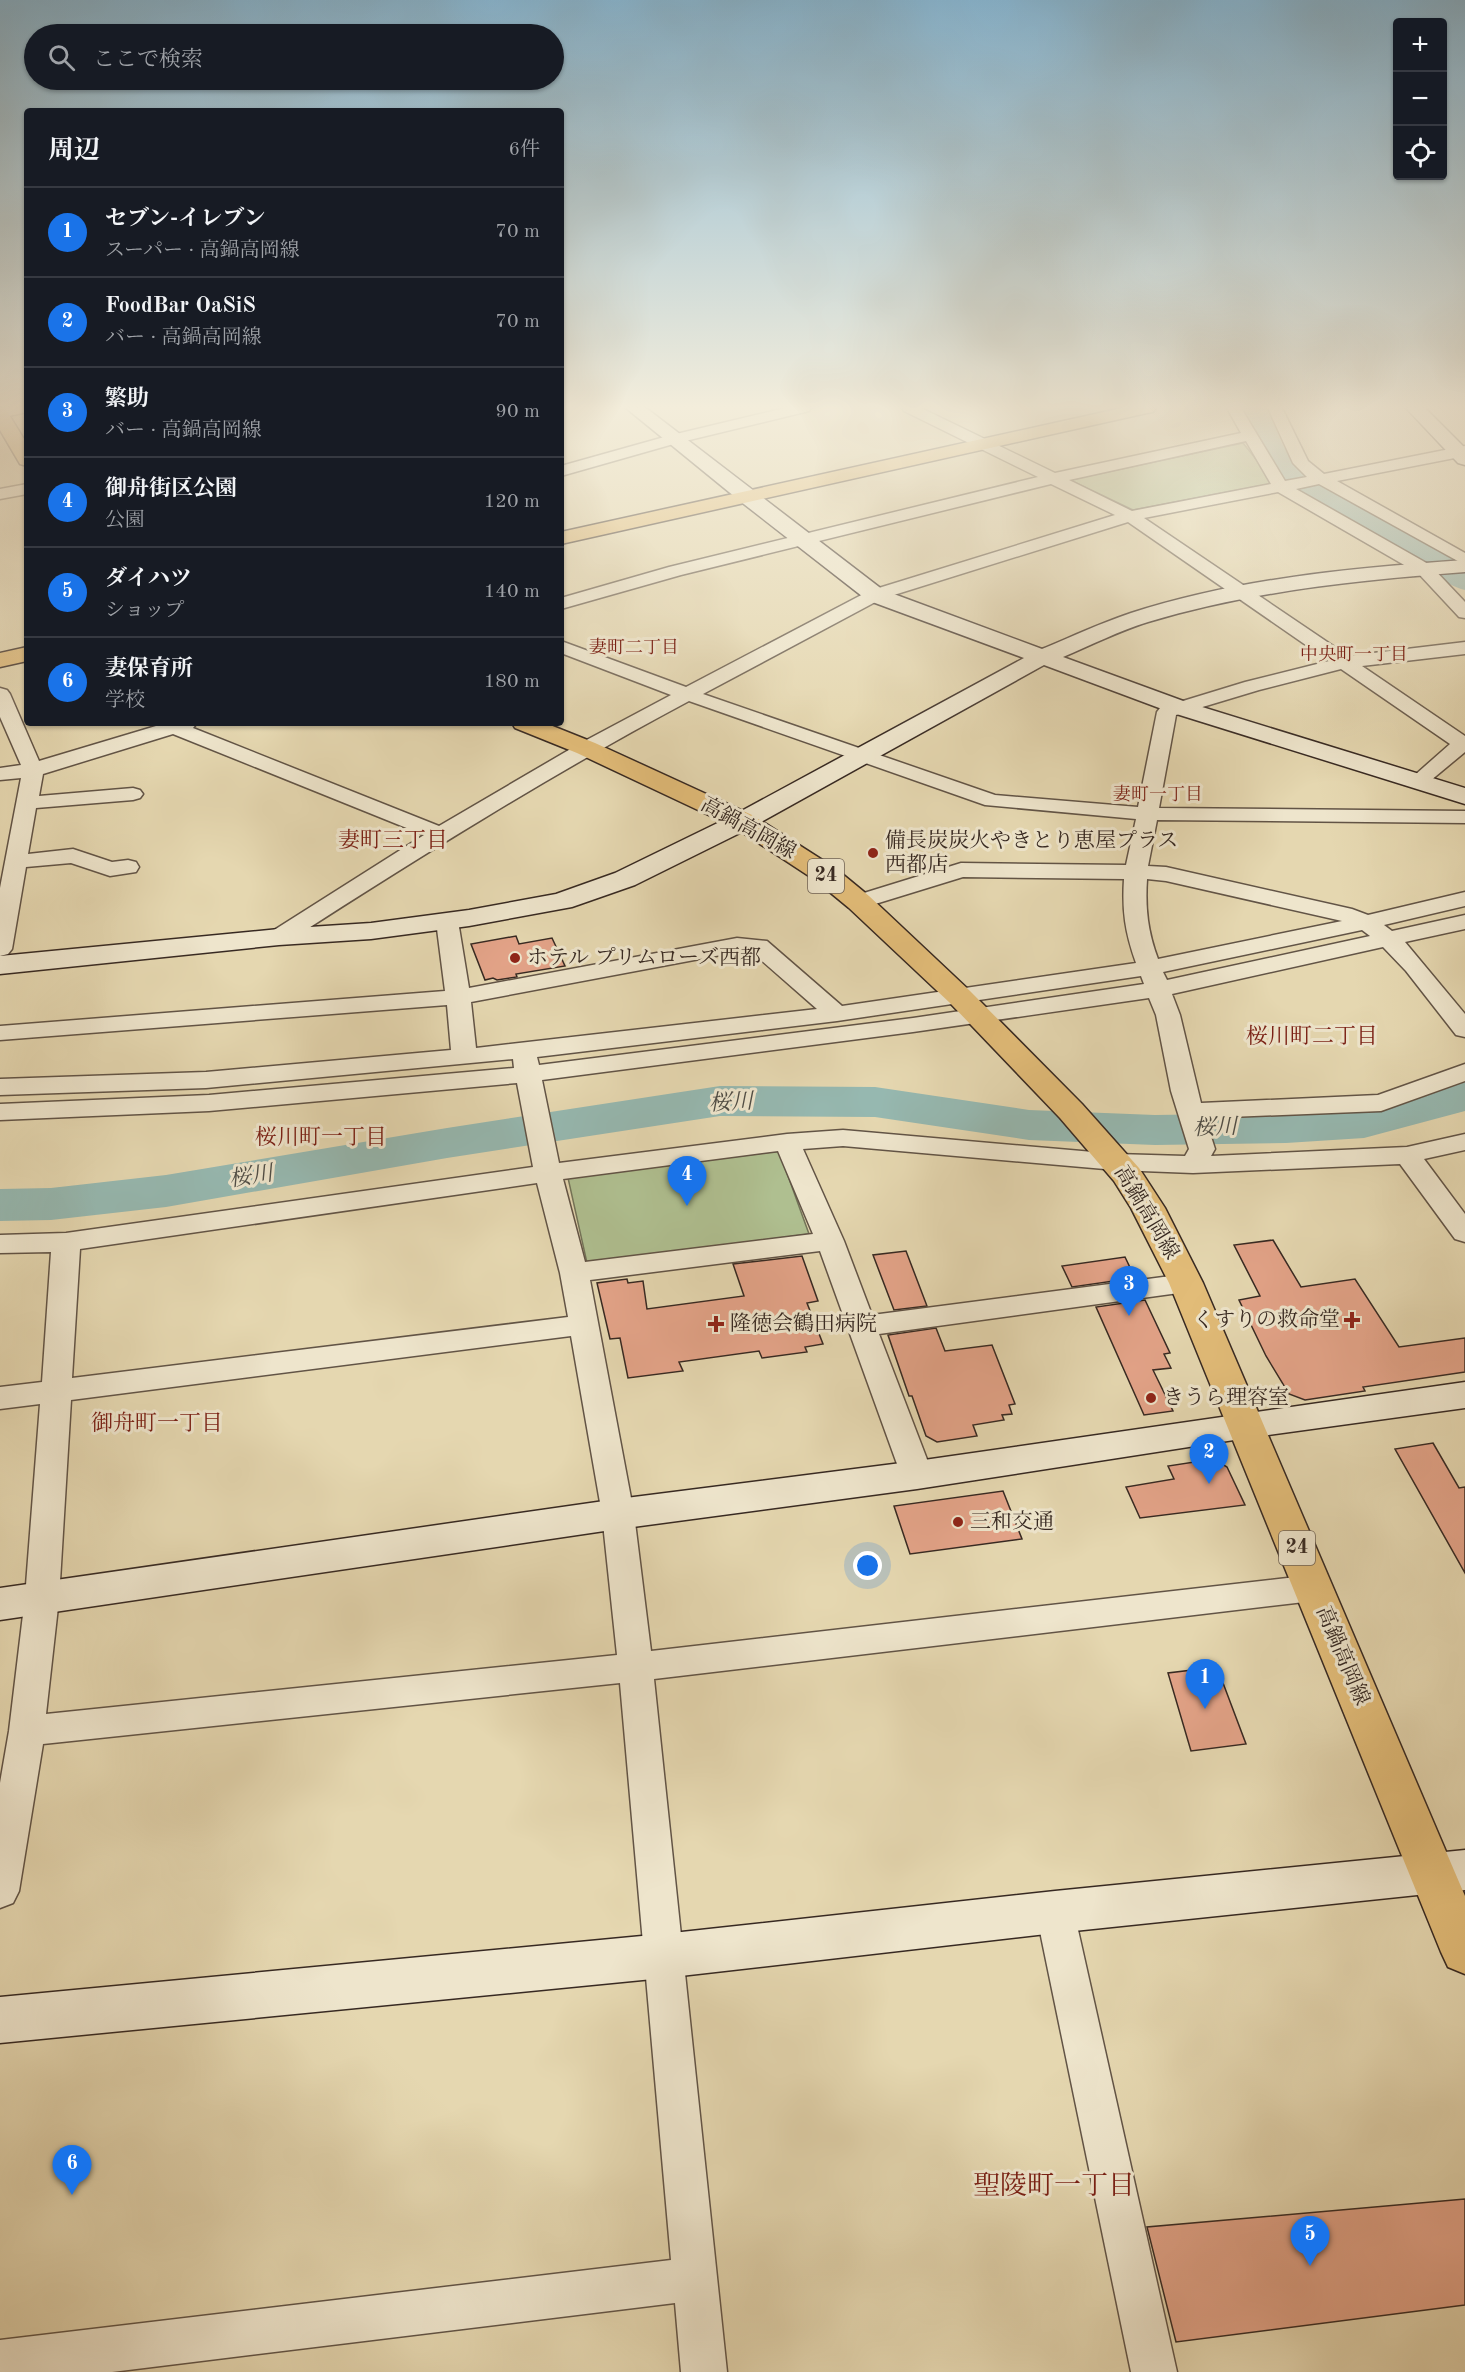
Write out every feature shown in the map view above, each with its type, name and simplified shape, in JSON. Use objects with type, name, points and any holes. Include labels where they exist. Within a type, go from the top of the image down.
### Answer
[{"type":"main road","points":[[564,537],[649,519]]},
{"type":"main road","points":[[0,660],[24,655]]},
{"type":"main road","name":"高鍋高岡線","points":[[531,726],[586,748],[743,821],[825,874],[859,902],[969,1006],[1071,1111],[1131,1180],[1148,1208],[1186,1283],[1313,1588],[1449,1872],[1465,1952]]},
{"type":"street","points":[[775,519],[875,595],[1178,707],[1465,796]]},
{"type":"street","points":[[564,603],[675,571],[893,519]]},
{"type":"street","points":[[279,937],[440,834],[586,748],[875,595],[1121,519]]},
{"type":"street","points":[[1134,519],[1347,662],[1465,746]]},
{"type":"street","points":[[1341,519],[1427,569],[1465,613]]},
{"type":"street","points":[[1389,519],[1465,560]]},
{"type":"street","points":[[0,965],[279,937],[371,931],[447,921],[562,901],[625,879],[743,821],[1044,656],[1139,618],[1242,592],[1358,574],[1465,566]]},
{"type":"street","points":[[564,648],[861,757],[992,801],[1146,814],[1465,817]]},
{"type":"street","points":[[1198,1157],[1192,1115],[1155,979],[1137,934],[1134,904],[1136,872],[1167,712],[1178,707],[1347,662],[1465,648]]},
{"type":"street","points":[[0,694],[33,770],[10,867],[0,949]]},
{"type":"street","points":[[0,774],[33,770],[178,726]]},
{"type":"street","points":[[183,726],[440,834]]},
{"type":"street","points":[[1417,782],[1457,748],[1465,746]]},
{"type":"street","points":[[26,803],[133,794]]},
{"type":"street","points":[[10,867],[73,856],[110,869],[128,867]]},
{"type":"street","points":[[859,902],[961,870],[1136,872],[1178,876],[1352,916],[1368,922],[1390,939],[1465,1030]]},
{"type":"street","points":[[1155,979],[1368,922],[1465,899]]},
{"type":"street","points":[[447,921],[465,1056]]},
{"type":"street","points":[[0,1112],[209,1102],[969,1006],[1155,979],[1390,939],[1465,922]]},
{"type":"street","points":[[0,1033],[458,997],[737,945],[759,946],[837,1014]]},
{"type":"street","points":[[0,1087],[206,1080],[465,1056],[526,1063],[837,1014],[969,1006]]},
{"type":"street","points":[[526,1063],[548,1173],[574,1273],[618,1514],[636,1667],[704,2372]]},
{"type":"street","points":[[1192,1115],[1381,1103],[1465,1072]]},
{"type":"street","points":[[0,1244],[66,1242],[548,1173],[787,1142],[843,1138],[1112,1158],[1407,1155],[1465,1142]]},
{"type":"street","points":[[787,1142],[830,1241],[917,1475]]},
{"type":"street","points":[[1407,1155],[1465,1233]]},
{"type":"street","points":[[574,1273],[830,1241]]},
{"type":"street","points":[[0,1891],[27,1731],[42,1598],[66,1242]]},
{"type":"street","points":[[861,1326],[1186,1283]]},
{"type":"street","points":[[0,1398],[583,1325]]},
{"type":"street","points":[[0,1604],[618,1514],[917,1475],[1246,1425],[1465,1395]]},
{"type":"street","points":[[27,1731],[636,1667],[1313,1588]]},
{"type":"street","points":[[0,2020],[663,1956],[1055,1912],[1449,1872]]},
{"type":"street","points":[[1055,1912],[1154,2372]]},
{"type":"street","points":[[0,2363],[694,2279]]},
{"type":"green space","points":[[779,1151],[809,1234],[587,1263],[568,1178]]},
{"type":"building","points":[[516,936],[519,944],[552,938],[565,966],[516,974],[517,977],[485,980],[471,944]]},
{"type":"building","points":[[1273,1240],[1301,1287],[1355,1279],[1399,1347],[1465,1338],[1465,1372],[1363,1387],[1365,1391],[1305,1400],[1289,1394],[1266,1356],[1239,1300],[1260,1296],[1234,1245]]},
{"type":"building","points":[[906,1251],[927,1306],[894,1310],[873,1255]]},
{"type":"building","name":"隆徳会鶴田病院","points":[[802,1256],[818,1301],[807,1303],[823,1344],[805,1347],[807,1352],[762,1358],[759,1351],[679,1362],[683,1371],[628,1378],[620,1338],[610,1339],[597,1283],[627,1279],[628,1283],[643,1281],[647,1309],[744,1296],[733,1264]]},
{"type":"building","points":[[1125,1257],[1135,1278],[1072,1287],[1062,1266]]},
{"type":"building","points":[[1145,1300],[1170,1353],[1164,1354],[1171,1368],[1153,1370],[1173,1411],[1144,1415],[1096,1307]]},
{"type":"building","points":[[936,1328],[945,1351],[992,1345],[1015,1404],[1009,1405],[1012,1414],[1002,1415],[1004,1420],[973,1425],[977,1436],[937,1442],[926,1436],[912,1396],[909,1396],[888,1335]]},
{"type":"building","points":[[1433,1443],[1459,1488],[1465,1487],[1465,1573],[1395,1449]]},
{"type":"building","points":[[1214,1459],[1227,1467],[1245,1505],[1140,1518],[1126,1487],[1174,1479],[1168,1466]]},
{"type":"building","name":"三和交通","points":[[1003,1491],[1022,1539],[910,1554],[894,1506]]},
{"type":"building","points":[[1217,1667],[1246,1744],[1191,1751],[1168,1673]]},
{"type":"building","points":[[1465,2199],[1465,2305],[1176,2342],[1147,2227]]},
{"type":"waterway","name":"桜川","points":[[1361,519],[1434,558],[1465,580]]},
{"type":"waterway","name":"桜川","points":[[0,1205],[51,1204],[166,1191],[447,1143],[720,1101],[875,1102],[1029,1125],[1155,1130],[1286,1128],[1364,1123],[1465,1096]]},
{"type":"place","name":"備長炭炭火やきとり恵屋プラス 西都店","points":[[873,853]]},
{"type":"place","name":"ホテル プリムローズ西都","points":[[515,958]]},
{"type":"place","name":"御舟街区公園","points":[[687,1206]]},
{"type":"place","name":"繁助","points":[[1129,1316]]},
{"type":"place","name":"くすりの救命堂","points":[[1352,1320]]},
{"type":"place","name":"隆徳会鶴田病院","points":[[716,1324]]},
{"type":"place","name":"きうら理容室","points":[[1151,1398]]},
{"type":"place","name":"FoodBar OaSiS","points":[[1209,1484]]},
{"type":"place","name":"三和交通","points":[[958,1522]]},
{"type":"place","name":"セブン-イレブン","points":[[1205,1709]]},
{"type":"place","name":"妻保育所","points":[[72,2195]]},
{"type":"place","name":"ダイハツ","points":[[1310,2266]]},
{"type":"district","name":"妻町二丁目","points":[[634,648]]},
{"type":"district","name":"中央町一丁目","points":[[1354,655]]},
{"type":"district","name":"妻町一丁目","points":[[1158,795]]},
{"type":"district","name":"妻町三丁目","points":[[393,841]]},
{"type":"district","name":"桜川町二丁目","points":[[1312,1037]]},
{"type":"district","name":"桜川町一丁目","points":[[321,1138]]},
{"type":"district","name":"御舟町一丁目","points":[[157,1424]]},
{"type":"district","name":"聖陵町一丁目","points":[[1054,2186]]}]
